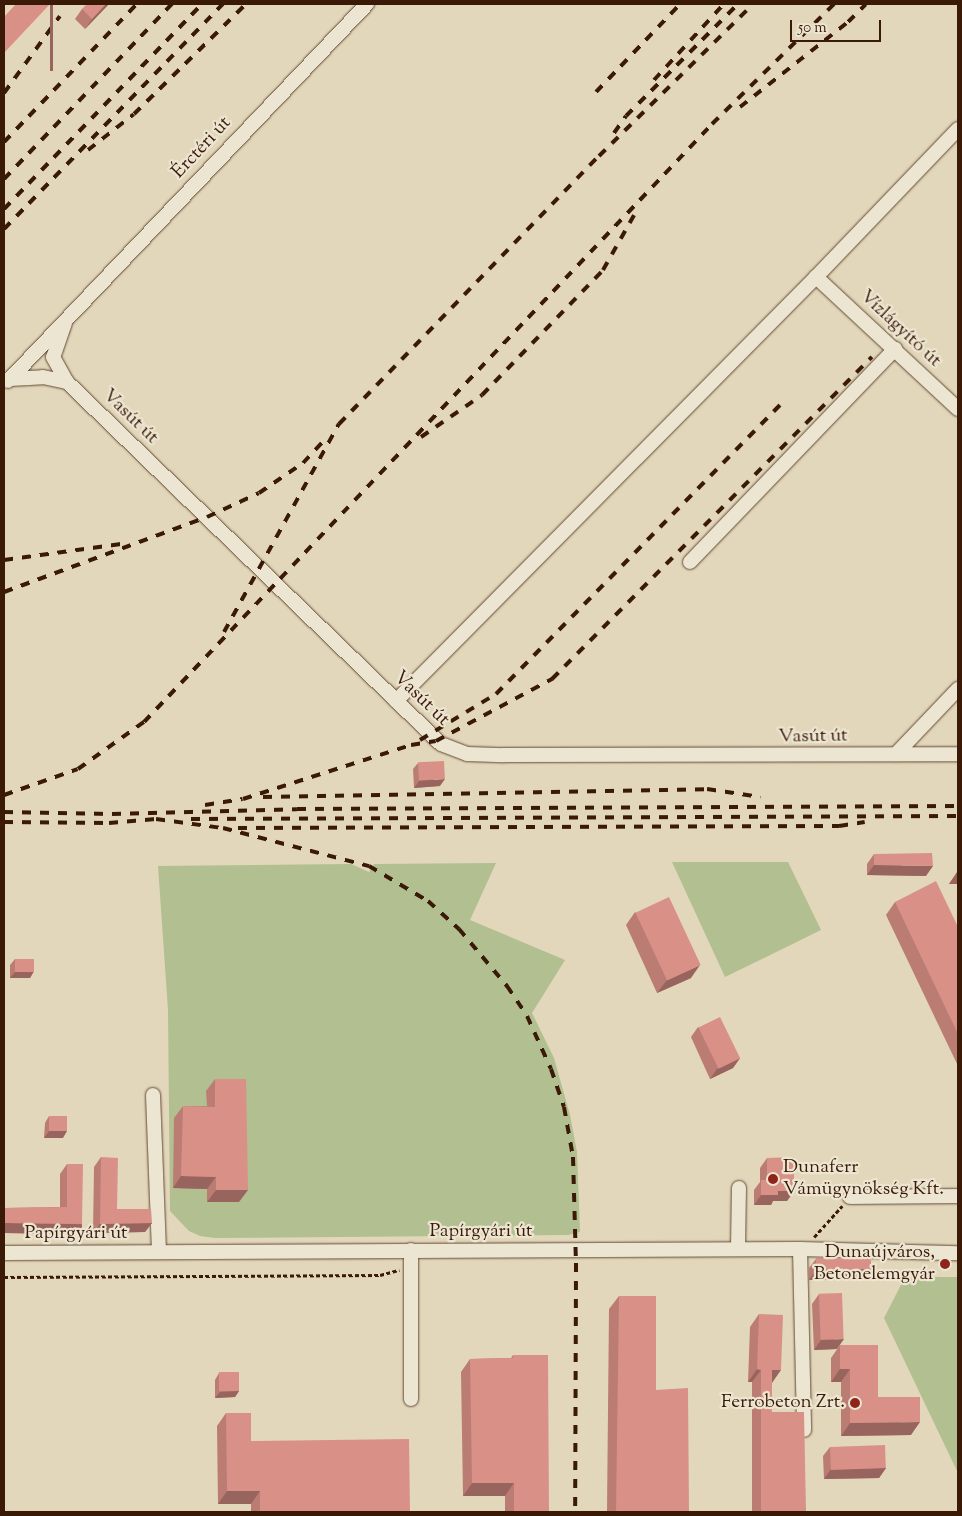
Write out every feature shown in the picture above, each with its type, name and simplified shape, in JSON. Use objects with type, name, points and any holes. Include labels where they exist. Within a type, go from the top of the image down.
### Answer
[{"type":"street","name":"Érctéri út","points":[[7,382],[367,4]]},
{"type":"street","points":[[396,701],[816,277],[958,130]]},
{"type":"street","name":"Vízlágyító út","points":[[816,277],[958,409]]},
{"type":"street","name":"Vasút út","points":[[66,319],[53,357],[67,382],[441,744],[467,754],[958,754]]},
{"type":"street","points":[[690,562],[895,349]]},
{"type":"street","points":[[7,382],[43,377],[67,382]]},
{"type":"street","points":[[896,754],[958,689]]},
{"type":"street","points":[[153,1095],[160,1252]]},
{"type":"street","points":[[738,1188],[738,1249]]},
{"type":"street","points":[[850,1197],[958,1196]]},
{"type":"street","name":"Papírgyári út","points":[[4,1253],[738,1249],[958,1253]]},
{"type":"street","points":[[800,1249],[804,1444]]},
{"type":"street","points":[[410,1250],[411,1399]]},
{"type":"path","points":[[812,1239],[850,1197]]},
{"type":"path","points":[[4,1277],[380,1275],[411,1267]]},
{"type":"green space","points":[[672,862],[788,862],[821,930],[725,977]]},
{"type":"green space","points":[[496,863],[470,920],[565,960],[532,1013],[554,1058],[570,1115],[577,1152],[580,1232],[568,1235],[215,1238],[200,1236],[189,1231],[170,1211],[168,1010],[158,866],[351,864],[369,872],[374,864]]},
{"type":"green space","points":[[905,1277],[958,1277],[958,1473],[884,1318]]},
{"type":"building","points":[[16,4],[50,4],[4,53],[4,17]]},
{"type":"building","points":[[87,4],[106,4],[92,19],[82,9]]},
{"type":"building","points":[[444,761],[445,779],[419,780],[418,762]]},
{"type":"building","points":[[932,853],[933,866],[874,865],[874,854]]},
{"type":"building","points":[[936,881],[958,927],[958,1034],[895,902]]},
{"type":"building","points":[[669,897],[701,965],[667,981],[635,913]]},
{"type":"building","points":[[15,959],[34,959],[34,972],[15,972]]},
{"type":"building","points":[[720,1017],[740,1058],[719,1069],[698,1028]]},
{"type":"building","points":[[215,1079],[246,1079],[248,1190],[216,1190],[216,1177],[181,1176],[183,1106],[215,1107]]},
{"type":"building","points":[[49,1116],[67,1116],[67,1131],[49,1131]]},
{"type":"building","points":[[101,1157],[118,1158],[117,1209],[151,1209],[152,1223],[100,1224]]},
{"type":"building","points":[[794,1157],[794,1191],[778,1191],[778,1195],[761,1195],[761,1180],[767,1180],[767,1158]]},
{"type":"building","points":[[67,1164],[83,1164],[82,1224],[4,1223],[4,1208],[67,1207]]},
{"type":"building","points":[[816,1258],[871,1258],[871,1269],[816,1269]]},
{"type":"building","points":[[842,1293],[844,1339],[821,1340],[819,1294]]},
{"type":"building","points":[[619,1296],[656,1296],[656,1390],[688,1388],[689,1512],[616,1512]]},
{"type":"building","points":[[759,1314],[783,1315],[781,1370],[772,1370],[772,1412],[804,1412],[806,1512],[761,1512],[761,1370],[757,1369]]},
{"type":"building","points":[[840,1345],[878,1345],[878,1397],[920,1397],[920,1422],[850,1423],[850,1369],[840,1369]]},
{"type":"building","points":[[513,1355],[548,1355],[549,1512],[514,1512],[514,1483],[472,1483],[470,1359],[513,1358]]},
{"type":"building","points":[[219,1372],[239,1372],[239,1391],[219,1391]]},
{"type":"building","points":[[226,1413],[251,1413],[251,1441],[409,1439],[410,1512],[260,1512],[260,1491],[227,1491]]},
{"type":"building","points":[[885,1445],[886,1468],[831,1470],[830,1447]]},
{"type":"railway","points":[[4,142],[137,4]]},
{"type":"railway","points":[[4,179],[172,4]]},
{"type":"railway","points":[[4,209],[202,4]]},
{"type":"railway","points":[[4,229],[223,4]]},
{"type":"railway","points":[[88,150],[134,114],[246,4]]},
{"type":"railway","points":[[596,92],[680,4]]},
{"type":"railway","points":[[654,80],[724,4]]},
{"type":"railway","points":[[614,133],[626,116],[738,4]]},
{"type":"railway","points":[[224,632],[339,424],[599,156],[753,4]]},
{"type":"railway","points":[[4,795],[78,769],[144,722],[712,124],[834,4]]},
{"type":"railway","points":[[740,107],[848,22],[866,4]]},
{"type":"railway","points":[[4,93],[60,16]]},
{"type":"railway","points":[[421,437],[482,395],[603,270],[637,210]]},
{"type":"railway","points":[[205,805],[243,799],[411,745],[436,741],[552,679],[872,357]]},
{"type":"railway","points":[[420,740],[496,694],[782,403]]},
{"type":"railway","points":[[4,592],[207,517],[259,493],[303,463],[327,437]]},
{"type":"railway","points":[[4,560],[121,544]]},
{"type":"railway","points":[[263,797],[707,789],[760,797]]},
{"type":"railway","points":[[4,812],[112,814],[297,809],[958,806]]},
{"type":"railway","points":[[191,819],[958,816]]},
{"type":"railway","points":[[4,822],[109,823],[156,819],[223,828],[369,866],[428,901],[459,929],[507,986],[527,1016],[551,1069],[564,1107],[573,1157],[576,1263],[575,1512]]},
{"type":"railway","points":[[238,828],[839,826],[865,822]]},
{"type":"place","name":"Dunaferr Vámügynökség Kft.","points":[[773,1179]]},
{"type":"place","name":"Dunaújváros, Betonelemgyár","points":[[945,1264]]},
{"type":"place","name":"Ferrobeton Zrt.","points":[[855,1403]]}]
